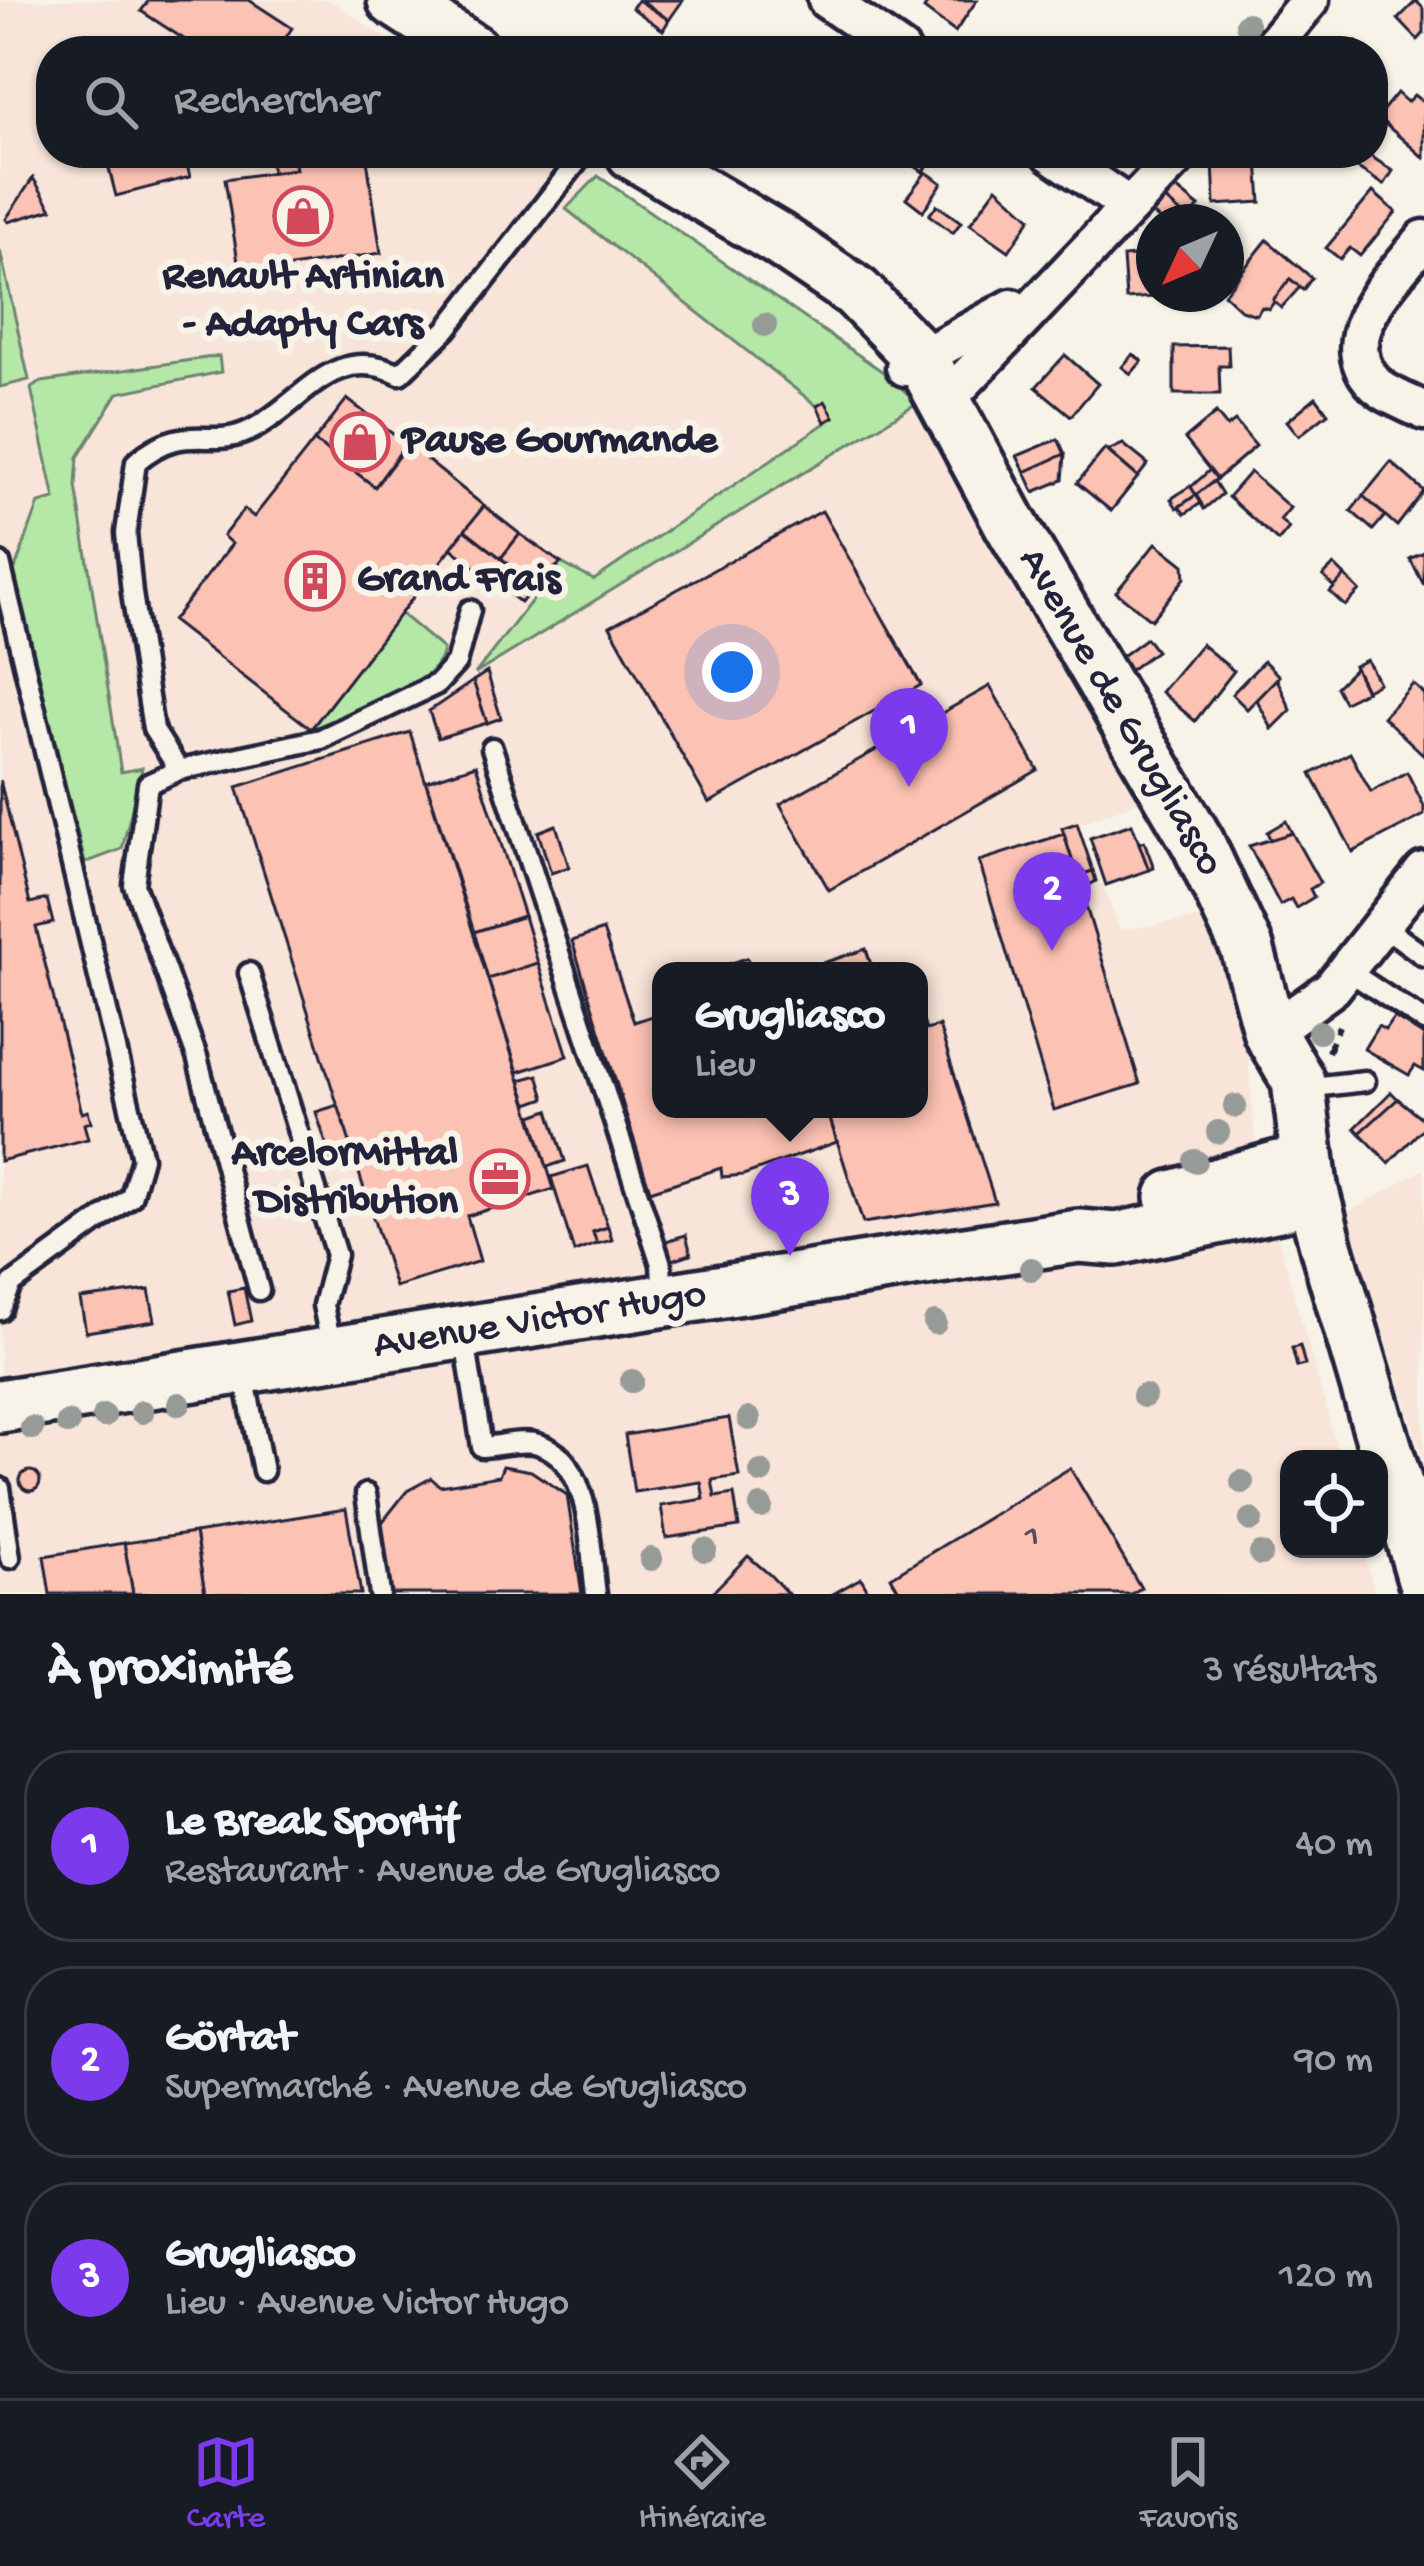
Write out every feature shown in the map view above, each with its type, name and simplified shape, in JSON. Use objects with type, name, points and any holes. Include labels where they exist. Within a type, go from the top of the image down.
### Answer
[{"type":"main road","points":[[394,0],[450,36]]},
{"type":"main road","name":"Avenue de Grugliasco","points":[[658,168],[856,292],[924,376],[1198,843],[1247,948],[1270,1033],[1300,1088],[1292,1186]]},
{"type":"main road","name":"Avenue de Grugliasco","points":[[1270,1033],[1265,1085],[1292,1186]]},
{"type":"main road","points":[[1292,1186],[1353,1450]]},
{"type":"main road","points":[[1292,1186],[1424,1579]]},
{"type":"main road","name":"Avenue Victor Hugo","points":[[0,1406],[1079,1236],[1116,1214],[1292,1186]]},
{"type":"main road","points":[[1383,1558],[1394,1594]]},
{"type":"street","points":[[826,0],[880,36]]},
{"type":"street","points":[[1280,36],[1310,0]]},
{"type":"street","points":[[1073,168],[1129,206]]},
{"type":"street","points":[[924,376],[1060,276],[1166,168]]},
{"type":"street","points":[[1424,239],[1365,314],[1360,358],[1375,385],[1424,411]]},
{"type":"street","points":[[1270,1033],[1332,988],[1424,871]]},
{"type":"lane","points":[[179,770],[153,729],[132,593],[126,533],[136,461],[162,439],[247,433],[323,374],[375,362],[400,374],[447,329],[572,168]]},
{"type":"lane","points":[[0,562],[142,1158],[131,1197],[12,1284],[0,1310]]},
{"type":"lane","points":[[259,1290],[197,1057],[134,885],[148,784],[179,770],[321,739],[437,685],[456,663],[470,610]]},
{"type":"lane","points":[[492,748],[661,1264],[664,1303]]},
{"type":"lane","points":[[1383,926],[1424,956]]},
{"type":"lane","points":[[1347,970],[1424,1021]]},
{"type":"lane","points":[[249,973],[336,1255],[323,1305],[333,1355]]},
{"type":"lane","points":[[1300,1088],[1365,1081]]},
{"type":"lane","points":[[464,1334],[482,1447],[536,1442],[560,1455],[579,1482],[596,1594]]},
{"type":"lane","points":[[243,1368],[263,1471]]},
{"type":"lane","points":[[0,1488],[10,1558]]},
{"type":"lane","points":[[366,1494],[380,1594]]},
{"type":"shaded area","points":[[0,0],[330,0],[382,36],[36,36],[36,168],[584,168],[889,376],[917,403],[1144,799],[1079,824],[1120,930],[1203,918],[1244,1011],[1257,1162],[1337,1450],[1280,1450],[1280,1558],[1365,1558],[1375,1594],[0,1594]]},
{"type":"shaded area","points":[[1424,1169],[1424,1461],[1347,1213]]},
{"type":"green space","points":[[598,176],[889,376],[917,403],[475,674],[561,563],[594,580],[834,417],[825,402],[817,406],[566,209]]},
{"type":"green space","points":[[0,250],[29,380],[0,387]]},
{"type":"green space","points":[[219,356],[221,372],[118,393],[78,457],[76,486],[121,772],[142,768],[122,849],[85,863],[13,574],[39,503],[55,499],[31,388],[42,382]]},
{"type":"green space","points":[[400,613],[443,649],[438,663],[409,688],[311,729]]},
{"type":"building","points":[[149,0],[249,0],[292,28],[287,36],[179,36],[141,11]]},
{"type":"building","points":[[638,0],[669,20],[663,30],[632,8]]},
{"type":"building","points":[[641,0],[683,0],[669,20]]},
{"type":"building","points":[[930,0],[977,0],[955,32],[924,9]]},
{"type":"building","points":[[1416,1],[1424,9],[1424,33],[1418,40],[1398,19]]},
{"type":"building","points":[[1397,93],[1407,102],[1414,95],[1424,103],[1424,158],[1388,127],[1388,104]]},
{"type":"building","points":[[109,168],[188,168],[190,177],[116,196]]},
{"type":"building","name":"Renault Artinian - Adapty Cars","points":[[368,168],[381,253],[240,275],[225,179],[296,169]]},
{"type":"building","points":[[1213,168],[1259,168],[1261,202],[1215,204]]},
{"type":"building","points":[[1358,168],[1388,168],[1393,171],[1384,185]]},
{"type":"building","points":[[926,172],[942,183],[923,211],[906,198]]},
{"type":"building","points":[[33,178],[52,209],[8,222],[6,219]]},
{"type":"building","points":[[997,187],[1031,218],[1009,251],[970,224]]},
{"type":"building","points":[[1176,188],[1195,204],[1170,204],[1165,200]]},
{"type":"building","points":[[1373,192],[1396,212],[1360,256],[1350,248],[1340,259],[1326,248]]},
{"type":"building","points":[[937,205],[961,222],[953,233],[929,215]]},
{"type":"building","points":[[1267,240],[1312,278],[1303,290],[1290,279],[1269,309],[1262,307],[1256,315],[1244,311],[1244,269]]},
{"type":"building","points":[[1136,256],[1136,298],[1126,299],[1123,257]]},
{"type":"building","points":[[1290,279],[1300,287],[1281,308],[1273,300]]},
{"type":"building","points":[[1228,346],[1229,366],[1219,366],[1220,394],[1174,394],[1174,347]]},
{"type":"building","points":[[1133,354],[1142,361],[1131,374],[1122,367]]},
{"type":"building","points":[[1065,355],[1098,384],[1071,416],[1036,387]]},
{"type":"building","points":[[1316,397],[1328,413],[1299,436],[1287,421]]},
{"type":"building","name":"Pause Gourmande","points":[[347,399],[406,444],[375,487],[314,441]]},
{"type":"building","points":[[825,401],[834,417],[825,422],[817,406]]},
{"type":"building","points":[[1216,413],[1227,427],[1235,421],[1256,446],[1217,479],[1185,439]]},
{"type":"building","name":"Grand Frais","points":[[418,430],[439,446],[427,460],[484,506],[311,729],[172,621],[232,544],[223,536],[244,509],[254,517],[314,441],[375,487]]},
{"type":"building","points":[[1058,439],[1065,454],[1025,472],[1017,456]]},
{"type":"building","points":[[1123,444],[1148,464],[1138,477],[1108,451]]},
{"type":"building","points":[[1105,449],[1138,477],[1111,511],[1077,483]]},
{"type":"building","points":[[1065,454],[1063,480],[1034,492],[1025,472]]},
{"type":"building","points":[[1391,462],[1424,491],[1397,526],[1363,496]]},
{"type":"building","points":[[1210,470],[1217,479],[1196,495],[1191,487]]},
{"type":"building","points":[[1250,472],[1290,508],[1280,520],[1289,528],[1278,541],[1228,497]]},
{"type":"building","points":[[1214,481],[1222,494],[1204,509],[1196,495]]},
{"type":"building","points":[[1190,486],[1196,495],[1177,508],[1171,499]]},
{"type":"building","points":[[1196,495],[1201,503],[1185,514],[1179,507]]},
{"type":"building","points":[[1363,496],[1385,516],[1373,530],[1351,511]]},
{"type":"building","points":[[484,506],[520,534],[501,558],[465,530]]},
{"type":"building","points":[[822,511],[921,685],[709,803],[610,626]]},
{"type":"building","points":[[465,530],[535,585],[521,603],[451,548]]},
{"type":"building","points":[[520,534],[561,563],[535,585],[501,558]]},
{"type":"building","points":[[1156,543],[1184,565],[1185,578],[1151,620],[1116,592]]},
{"type":"building","points":[[1424,552],[1424,585],[1410,559]]},
{"type":"building","points":[[1334,565],[1345,576],[1335,588],[1323,576]]},
{"type":"building","points":[[1345,576],[1360,591],[1345,606],[1330,592]]},
{"type":"building","points":[[1146,638],[1156,651],[1129,671],[1119,658]]},
{"type":"building","points":[[1201,644],[1234,671],[1195,721],[1161,692]]},
{"type":"building","points":[[1367,660],[1379,683],[1366,690],[1354,666]]},
{"type":"building","points":[[1264,661],[1279,676],[1247,709],[1232,694]]},
{"type":"building","points":[[1355,668],[1366,691],[1344,702],[1336,687]]},
{"type":"building","points":[[487,672],[501,718],[487,723],[473,681]]},
{"type":"building","points":[[1277,679],[1291,710],[1272,729],[1257,700]]},
{"type":"building","points":[[473,681],[487,723],[438,738],[429,711]]},
{"type":"building","points":[[1413,684],[1424,694],[1424,755],[1383,717]]},
{"type":"building","points":[[990,686],[1038,770],[829,890],[780,804]]},
{"type":"building","points":[[410,732],[554,1189],[467,1216],[480,1261],[395,1287],[237,787]]},
{"type":"building","points":[[1350,753],[1371,792],[1407,772],[1424,806],[1424,815],[1353,852],[1311,774]]},
{"type":"building","points":[[476,765],[524,916],[474,932],[426,781]]},
{"type":"building","points":[[0,780],[30,903],[47,899],[53,923],[36,927],[82,1113],[88,1111],[91,1122],[84,1124],[88,1139],[0,1161]]},
{"type":"building","points":[[1286,821],[1292,833],[1272,843],[1267,832]]},
{"type":"building","points":[[1077,823],[1093,871],[1077,876],[1062,828]]},
{"type":"building","points":[[1132,824],[1149,870],[1106,885],[1090,838]]},
{"type":"building","points":[[556,825],[569,867],[551,873],[538,832]]},
{"type":"building","points":[[1292,833],[1320,883],[1310,889],[1314,897],[1296,908],[1291,899],[1280,905],[1249,846]]},
{"type":"building","points":[[1064,834],[1140,1084],[1054,1110],[979,861]]},
{"type":"building","points":[[1144,841],[1154,868],[1149,870],[1139,843]]},
{"type":"building","points":[[1093,871],[1096,881],[1081,890],[1077,876]]},
{"type":"building","points":[[524,916],[538,963],[488,979],[474,932]]},
{"type":"building","points":[[603,930],[634,1022],[652,1016],[652,1118],[830,1118],[837,1142],[743,1175],[722,1177],[721,1168],[650,1191],[572,941]]},
{"type":"building","points":[[866,949],[870,962],[826,962]]},
{"type":"building","points":[[538,963],[568,1056],[518,1072],[488,979]]},
{"type":"building","points":[[1394,1017],[1424,1036],[1424,1071],[1415,1066],[1409,1075],[1364,1049],[1378,1026],[1385,1030]]},
{"type":"building","points":[[939,1026],[995,1202],[863,1223],[830,1118],[928,1118],[928,1029]]},
{"type":"building","points":[[538,1075],[545,1098],[528,1104],[520,1080]]},
{"type":"building","points":[[1391,1092],[1398,1099],[1360,1133],[1355,1128]]},
{"type":"building","points":[[1398,1099],[1424,1120],[1424,1127],[1389,1163],[1360,1133]]},
{"type":"building","points":[[338,1105],[353,1152],[331,1159],[316,1112]]},
{"type":"building","points":[[549,1110],[565,1161],[547,1167],[532,1116]]},
{"type":"building","points":[[588,1166],[608,1227],[593,1232],[597,1244],[574,1252],[551,1177]]},
{"type":"building","points":[[608,1227],[612,1240],[597,1244],[593,1232]]},
{"type":"building","points":[[686,1235],[691,1254],[672,1260],[666,1241]]},
{"type":"building","points":[[244,1288],[251,1321],[235,1325],[228,1291]]},
{"type":"building","points":[[149,1290],[155,1321],[86,1332],[80,1299]]},
{"type":"building","points":[[1300,1346],[1305,1365],[1297,1367],[1292,1348]]},
{"type":"building","points":[[729,1418],[739,1476],[712,1480],[715,1497],[734,1494],[739,1527],[666,1538],[661,1506],[704,1499],[701,1482],[634,1492],[625,1435]]},
{"type":"building","points":[[503,1466],[531,1471],[567,1495],[582,1594],[390,1594],[380,1525],[407,1491],[431,1478],[440,1486],[499,1476]]},
{"type":"building","points":[[1070,1468],[1141,1588],[1131,1594],[901,1594],[891,1577]]},
{"type":"building","points":[[30,1471],[40,1481],[30,1491],[20,1481]]},
{"type":"building","points":[[346,1509],[361,1594],[205,1594],[195,1533]]},
{"type":"building","points":[[195,1533],[205,1594],[133,1594],[124,1543]]},
{"type":"building","points":[[124,1543],[133,1594],[50,1594],[44,1556]]},
{"type":"building","points":[[748,1556],[770,1575],[788,1594],[711,1594]]},
{"type":"building","points":[[861,1578],[870,1594],[833,1594]]},
{"type":"place","name":"Renault Artinian - Adapty Cars","points":[[303,216]]},
{"type":"place","name":"Pause Gourmande","points":[[360,442]]},
{"type":"place","name":"Grand Frais","points":[[315,581]]},
{"type":"place","name":"Le Break Sportif","points":[[909,787]]},
{"type":"place","name":"Görtat","points":[[1052,951]]},
{"type":"place","name":"ArcelorMittal Distribution","points":[[500,1179]]},
{"type":"place","name":"Grugliasco","points":[[790,1256]]}]
